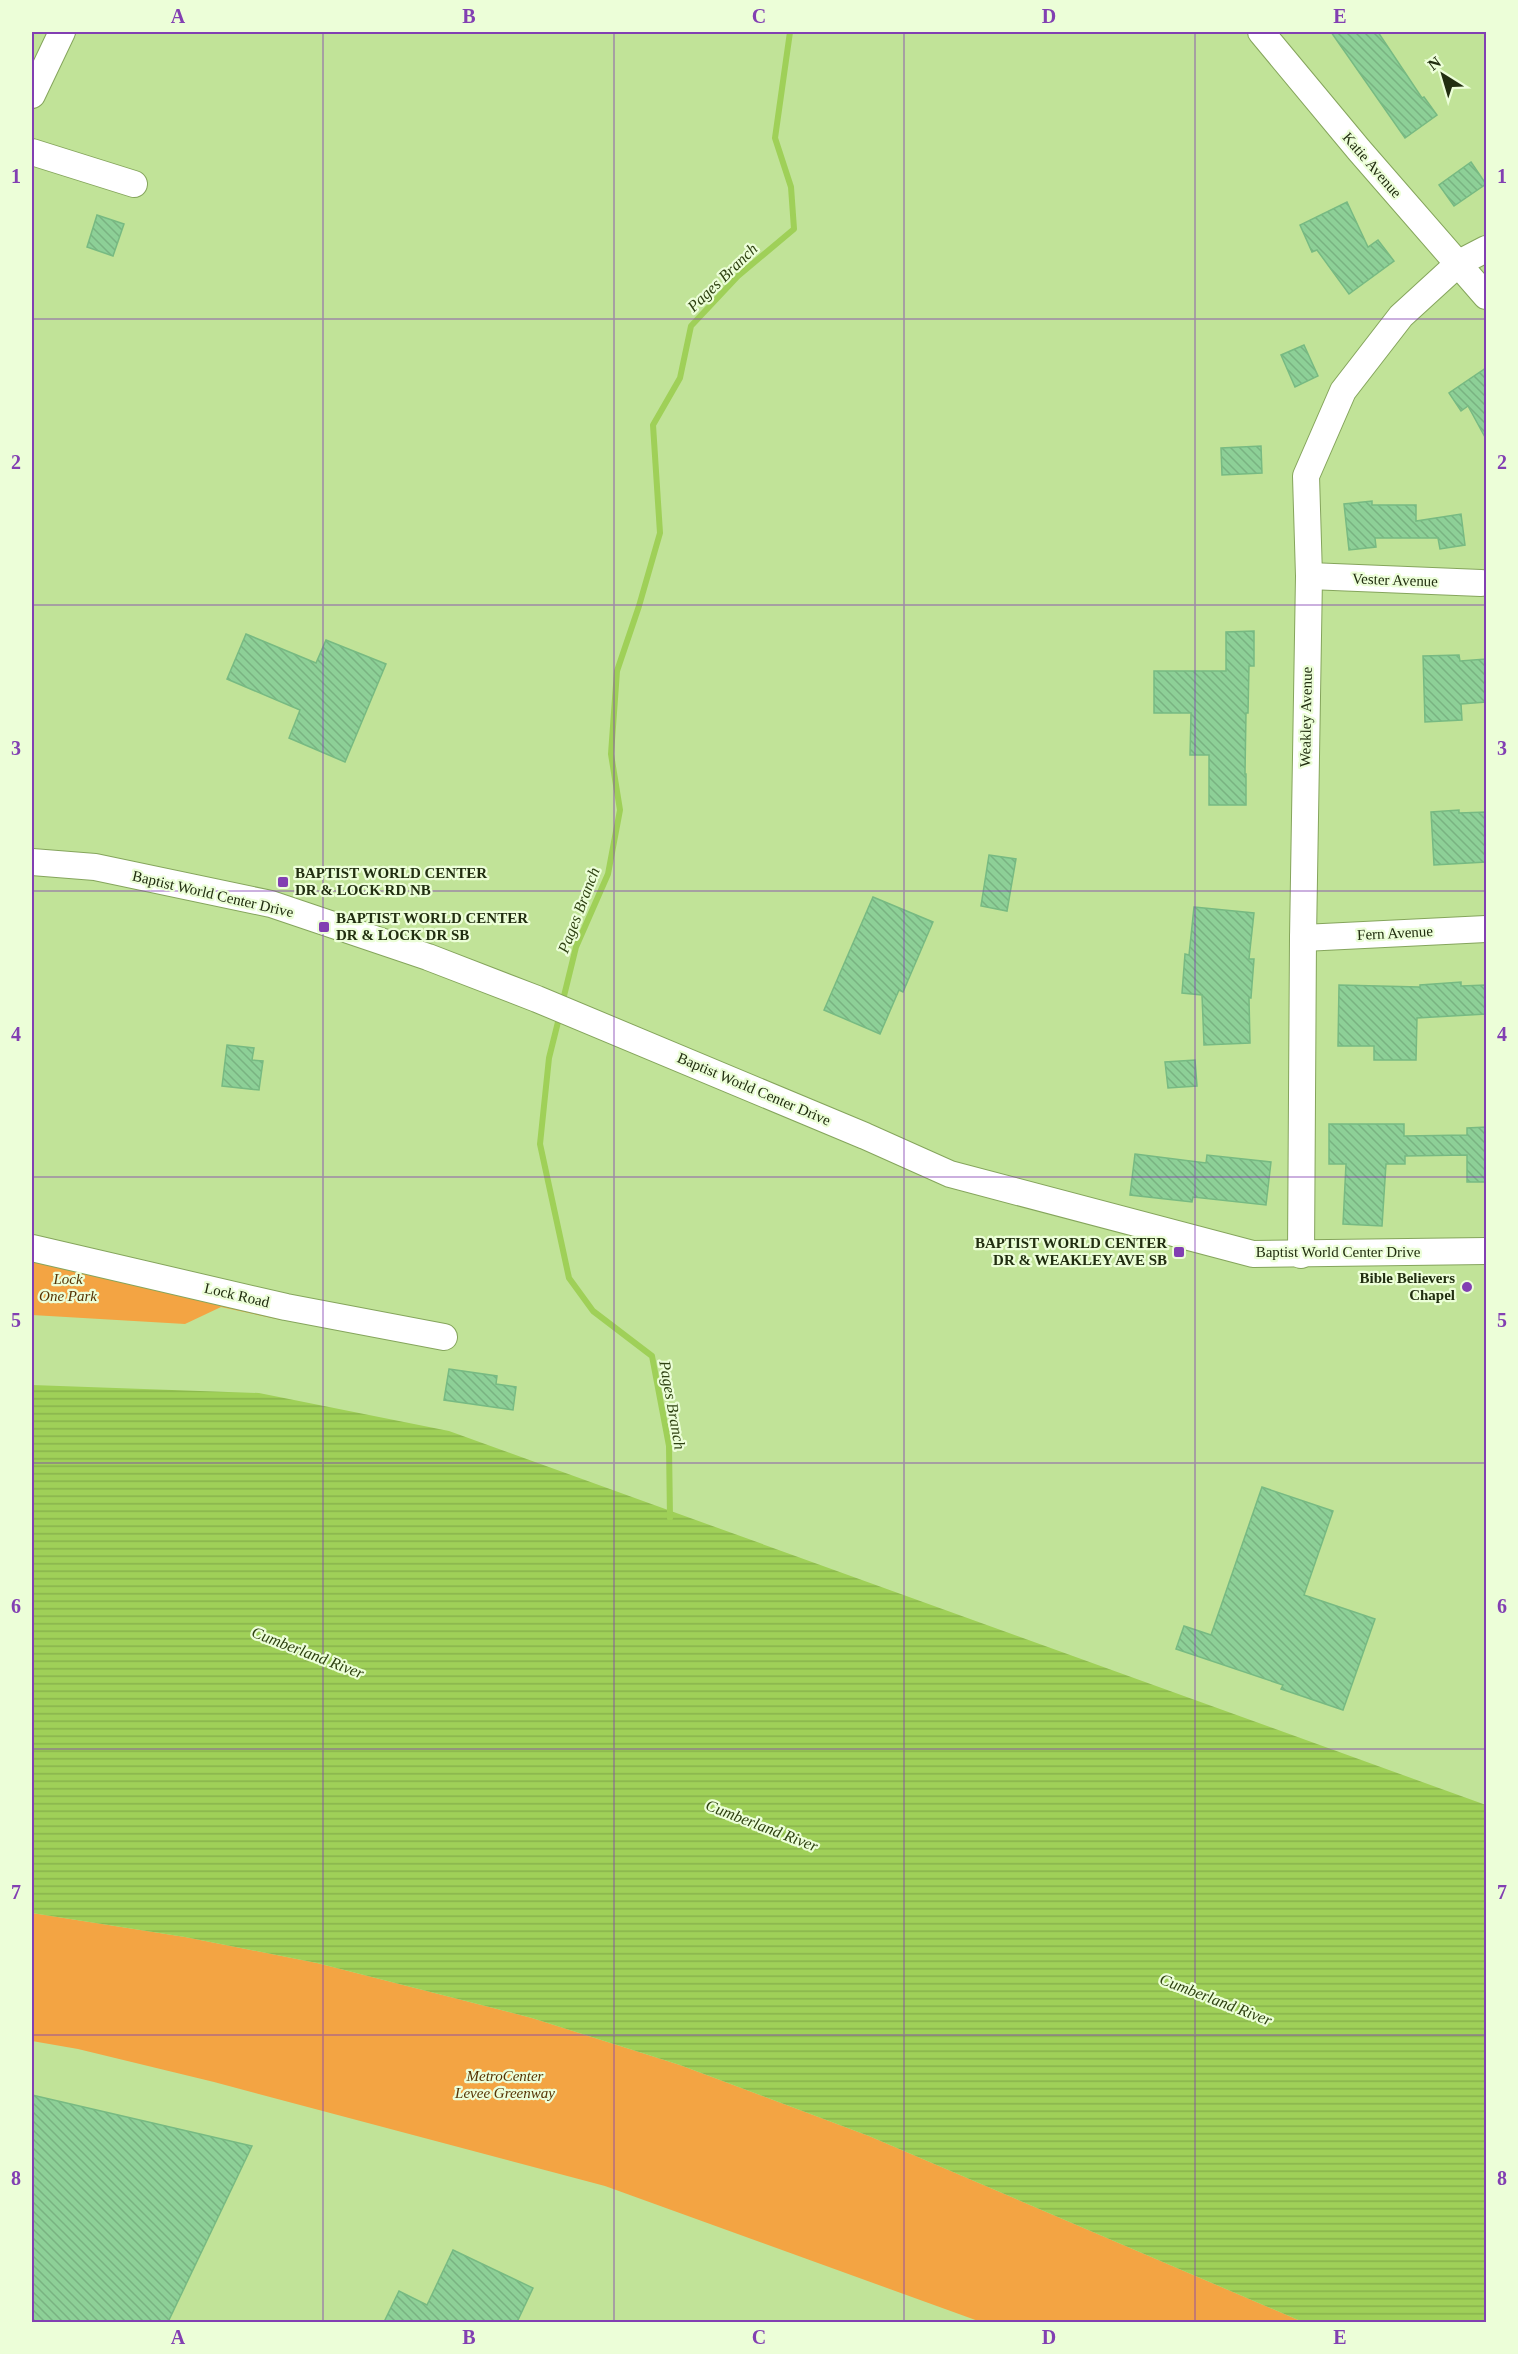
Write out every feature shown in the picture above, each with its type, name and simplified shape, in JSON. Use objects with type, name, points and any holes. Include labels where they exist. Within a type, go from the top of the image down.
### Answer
[{"type":"street","points":[[32,95],[62,32]]},
{"type":"street","name":"Katie Avenue","points":[[1261,32],[1359,150],[1486,296]]},
{"type":"street","points":[[32,152],[134,184]]},
{"type":"street","name":"Weakley Avenue","points":[[1301,1255],[1309,576],[1306,476],[1343,391],[1401,316],[1459,263],[1486,249]]},
{"type":"street","name":"Vester Avenue","points":[[1309,576],[1481,583]]},
{"type":"street","name":"Baptist World Center Drive","points":[[32,862],[95,867],[271,904],[428,957],[537,999],[950,1174],[1253,1254],[1486,1251]]},
{"type":"street","name":"Fern Avenue","points":[[1303,938],[1486,928]]},
{"type":"street","name":"Lock Road","points":[[32,1248],[285,1307],[444,1337]]},
{"type":"green space","name":"Lock One Park","points":[[32,1248],[286,1307],[281,1320],[221,1307],[185,1324],[32,1315]]},
{"type":"green space","name":"MetroCenter Levee Greenway","points":[[32,1913],[185,1937],[317,1963],[532,2018],[680,2065],[869,2136],[1303,2322],[981,2322],[605,2186],[214,2082],[78,2049],[32,2041]]},
{"type":"water","name":"Cumberland River","points":[[32,1385],[259,1393],[449,1431],[1486,1805],[1486,2322],[1303,2322],[869,2136],[680,2065],[532,2018],[317,1963],[185,1937],[32,1913]]},
{"type":"building","points":[[1331,32],[1378,32],[1422,98],[1424,97],[1437,115],[1405,138]]},
{"type":"building","points":[[1471,162],[1486,184],[1454,206],[1439,185]]},
{"type":"building","points":[[1347,202],[1368,247],[1378,240],[1394,261],[1349,294],[1317,250],[1312,252],[1300,225]]},
{"type":"building","points":[[97,215],[124,224],[113,256],[87,247]]},
{"type":"building","points":[[1304,345],[1318,376],[1295,387],[1281,355]]},
{"type":"building","points":[[1486,368],[1486,439],[1468,406],[1461,411],[1449,393]]},
{"type":"building","points":[[1261,446],[1262,473],[1222,475],[1221,448]]},
{"type":"building","points":[[1372,501],[1372,505],[1416,505],[1416,521],[1461,514],[1465,545],[1440,549],[1438,538],[1375,538],[1376,547],[1349,550],[1344,504]]},
{"type":"building","points":[[1254,631],[1254,666],[1249,666],[1248,713],[1246,713],[1246,805],[1209,805],[1209,755],[1190,755],[1191,713],[1154,713],[1154,671],[1226,671],[1226,632]]},
{"type":"building","points":[[246,634],[316,663],[326,640],[386,664],[345,762],[289,738],[300,710],[227,679]]},
{"type":"building","points":[[1459,655],[1460,661],[1486,659],[1486,702],[1461,704],[1462,720],[1425,722],[1423,656]]},
{"type":"building","points":[[1459,810],[1459,813],[1486,812],[1486,862],[1434,865],[1431,812]]},
{"type":"building","points":[[989,855],[1016,859],[1007,911],[981,906]]},
{"type":"building","points":[[873,897],[933,922],[903,992],[899,990],[880,1034],[824,1010]]},
{"type":"building","points":[[1194,907],[1254,913],[1249,959],[1254,959],[1251,998],[1249,998],[1250,1043],[1204,1045],[1202,995],[1182,993],[1185,954],[1189,955]]},
{"type":"building","points":[[1461,982],[1461,986],[1486,985],[1486,1014],[1417,1018],[1416,1060],[1374,1060],[1374,1046],[1338,1046],[1339,985],[1420,987],[1420,985]]},
{"type":"building","points":[[227,1045],[254,1048],[252,1060],[263,1061],[259,1090],[222,1086]]},
{"type":"building","points":[[1195,1060],[1197,1086],[1168,1088],[1165,1062]]},
{"type":"building","points":[[1329,1124],[1404,1124],[1404,1136],[1467,1135],[1467,1128],[1486,1127],[1486,1182],[1467,1182],[1467,1155],[1405,1156],[1405,1164],[1386,1164],[1382,1226],[1343,1224],[1346,1164],[1329,1164]]},
{"type":"building","points":[[1135,1154],[1206,1163],[1207,1155],[1271,1162],[1266,1205],[1193,1197],[1192,1202],[1130,1195]]},
{"type":"building","points":[[449,1369],[497,1376],[496,1384],[516,1387],[513,1410],[444,1400]]},
{"type":"building","points":[[1262,1487],[1333,1511],[1304,1595],[1375,1619],[1343,1710],[1281,1689],[1283,1685],[1176,1649],[1184,1626],[1211,1635]]},
{"type":"building","points":[[32,2095],[252,2146],[168,2322],[32,2322]]},
{"type":"building","points":[[453,2250],[533,2288],[517,2322],[384,2322],[399,2291],[427,2305]]},
{"type":"waterway","name":"Pages Branch","points":[[562,1004],[576,947],[608,874],[620,810],[611,754],[617,671],[660,533],[653,425],[680,378],[691,326],[738,276],[794,229],[791,187],[775,138],[790,32]]},
{"type":"waterway","name":"Pages Branch","points":[[560,1014],[549,1058],[540,1144],[569,1278],[593,1311],[652,1356],[669,1446],[670,1518]]},
{"type":"place","name":"BAPTIST WORLD CENTER DR & LOCK RD NB","points":[[283,882]]},
{"type":"place","name":"BAPTIST WORLD CENTER DR & LOCK DR SB","points":[[324,927]]},
{"type":"place","name":"BAPTIST WORLD CENTER DR & WEAKLEY AVE SB","points":[[1179,1252]]},
{"type":"place","name":"Bible Believers Chapel","points":[[1467,1287]]}]
